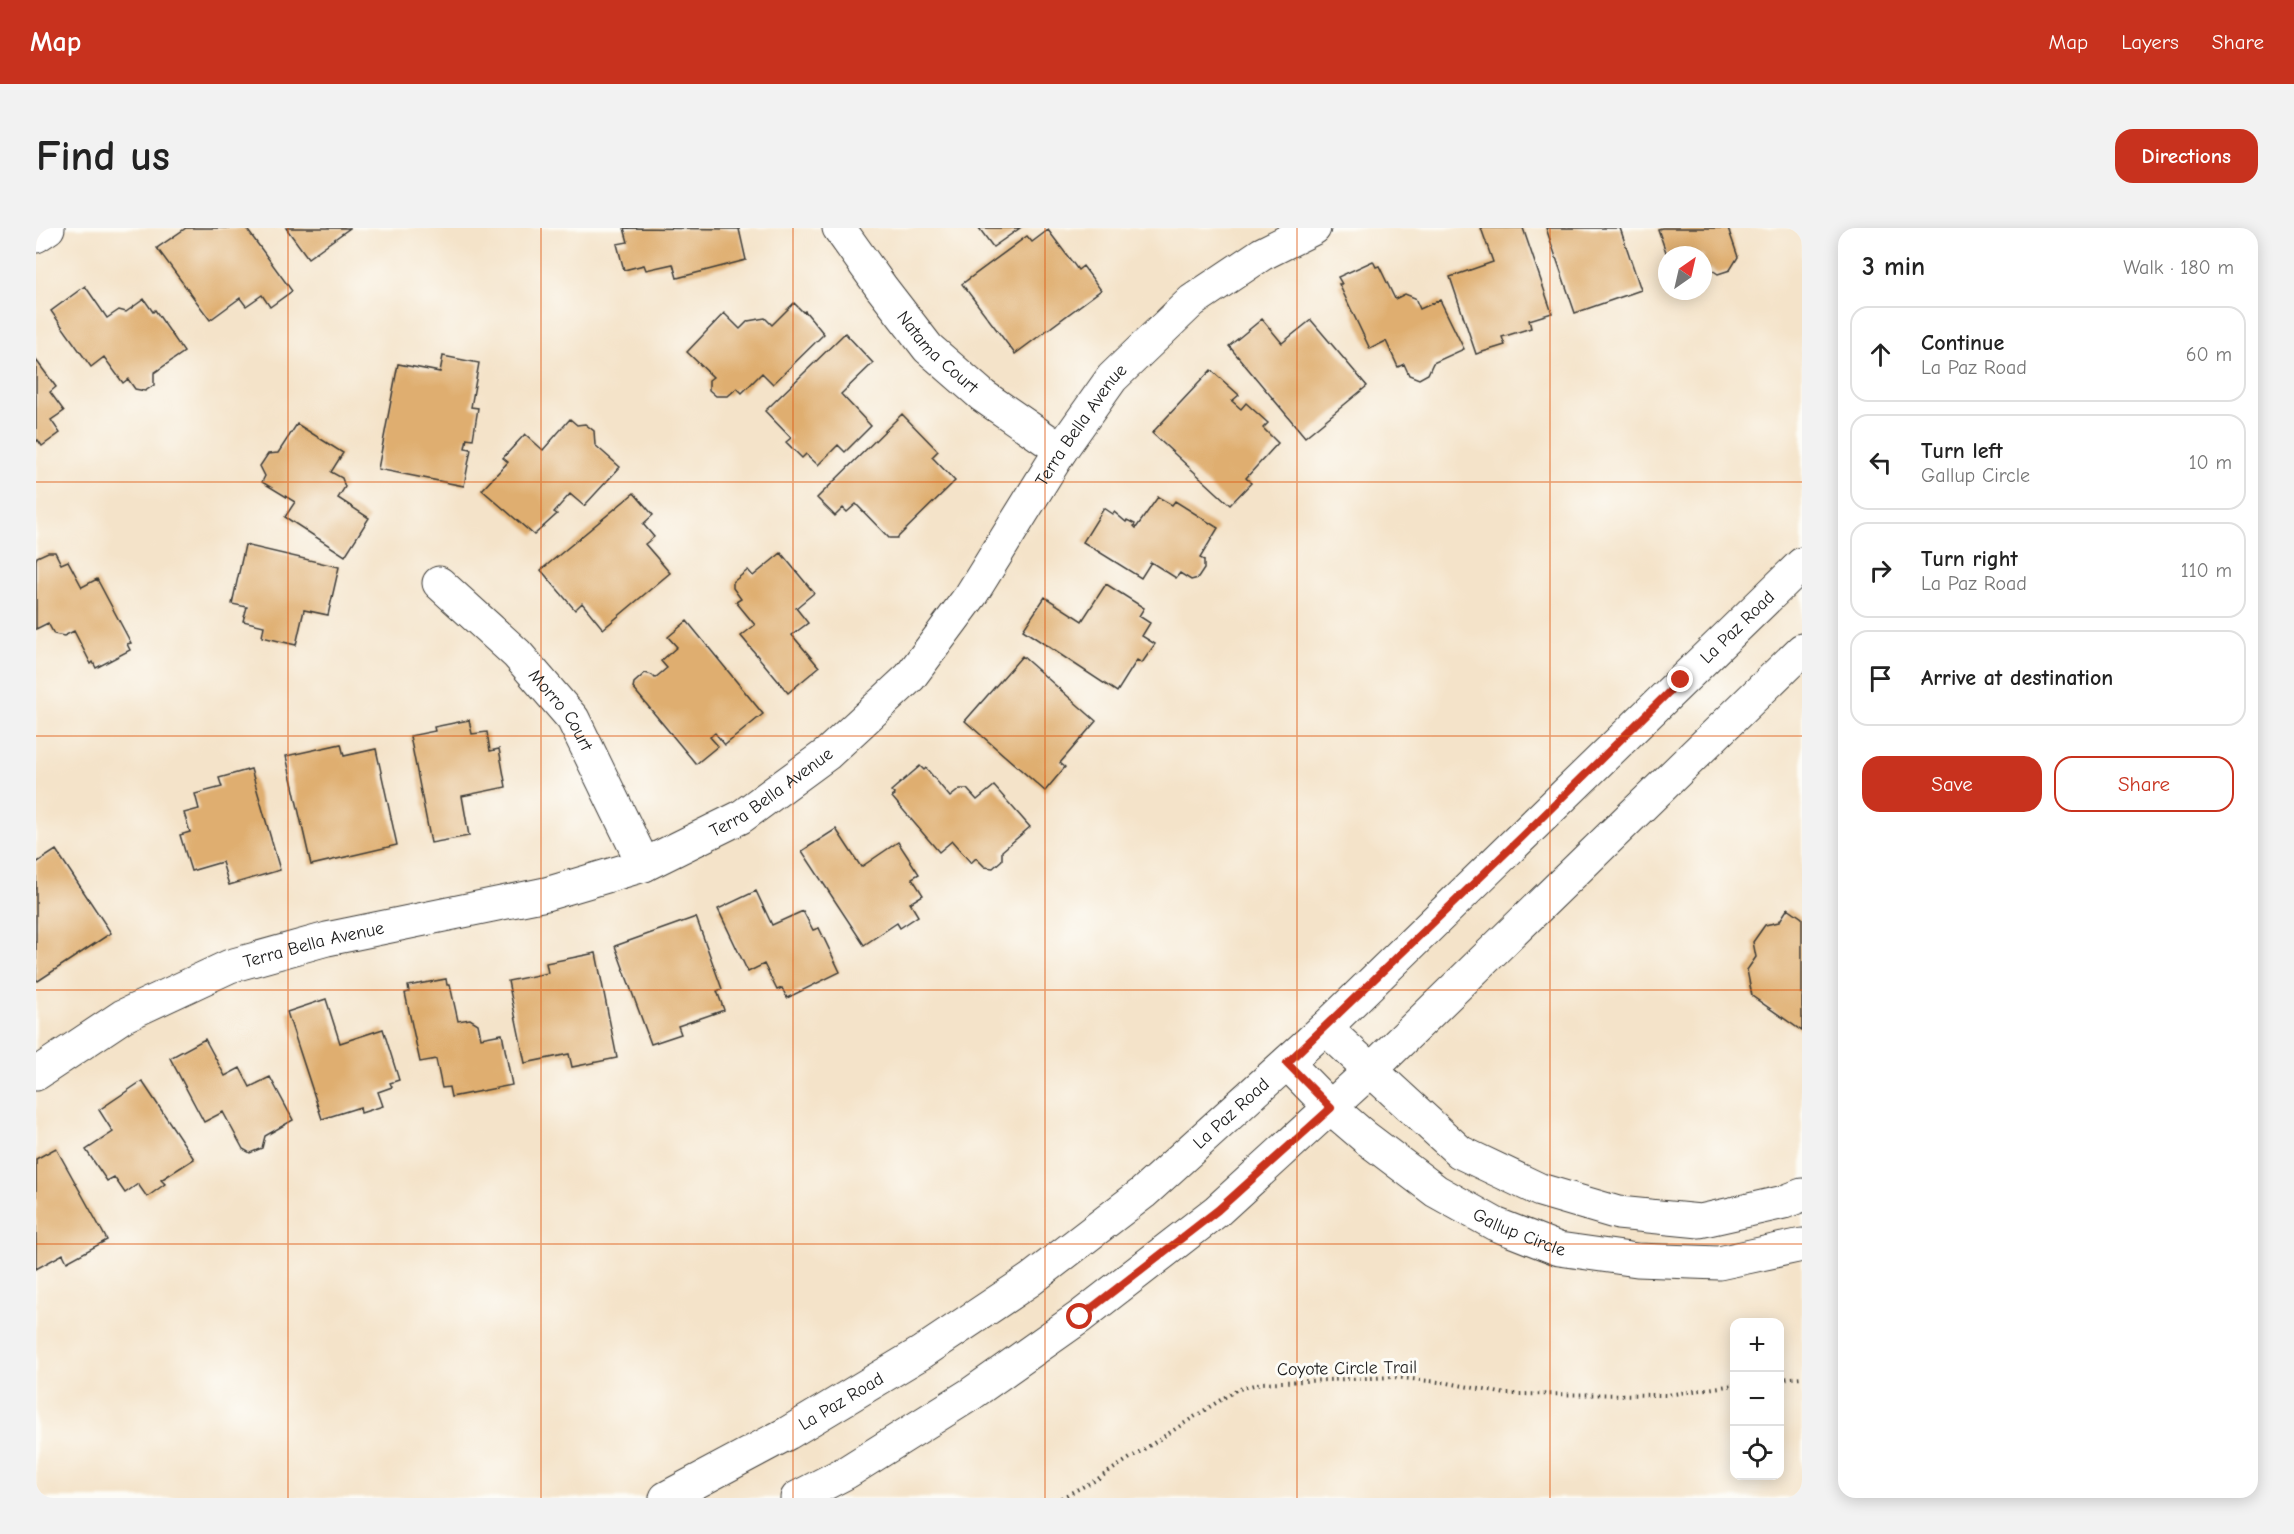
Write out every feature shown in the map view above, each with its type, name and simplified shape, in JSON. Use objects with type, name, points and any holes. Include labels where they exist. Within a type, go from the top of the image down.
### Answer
[{"type":"street","points":[[36,236],[48,228]]},
{"type":"street","name":"Natama Court","points":[[839,228],[880,287],[928,348],[983,396],[1061,450]]},
{"type":"street","name":"Terra Bella Avenue","points":[[36,1074],[123,1016],[230,966],[327,939],[546,894],[644,865],[741,816],[827,754],[909,677],[971,595],[1061,450],[1112,378],[1192,301],[1262,254],[1314,228]]},
{"type":"street","name":"La Paz Road","points":[[666,1498],[788,1433],[921,1353],[1030,1280],[1143,1192],[1325,1028],[1802,564]]},
{"type":"street","name":"Morro Court","points":[[440,583],[517,654],[573,719],[644,865]]},
{"type":"street","points":[[797,1498],[847,1472],[971,1394],[1080,1317],[1218,1210],[1371,1070],[1802,650]]},
{"type":"street","points":[[1325,1028],[1460,1152],[1540,1190],[1618,1214],[1700,1221],[1784,1202],[1802,1195]]},
{"type":"street","name":"Gallup Circle","points":[[1287,1063],[1331,1108],[1378,1149],[1436,1191],[1495,1224],[1559,1249],[1637,1260],[1719,1263],[1802,1245]]},
{"type":"path","name":"Coyote Circle Trail","points":[[1061,1498],[1096,1480],[1236,1390],[1262,1383],[1393,1377],[1448,1383],[1506,1394],[1667,1395],[1730,1386]]},
{"type":"path","points":[[1784,1379],[1802,1377]]},
{"type":"building","points":[[186,228],[246,228],[292,291],[270,307],[262,295],[246,306],[240,298],[210,320],[157,248]]},
{"type":"building","points":[[286,228],[350,228],[308,258]]},
{"type":"building","points":[[624,228],[739,229],[746,260],[677,278],[673,264],[646,270],[644,265],[624,270],[617,244],[628,242]]},
{"type":"building","points":[[979,228],[1020,228],[993,247]]},
{"type":"building","points":[[1481,228],[1523,228],[1552,313],[1529,320],[1531,328],[1502,337],[1505,345],[1476,354],[1450,277],[1493,262]]},
{"type":"building","points":[[1546,228],[1620,228],[1641,290],[1575,313]]},
{"type":"building","points":[[1728,228],[1738,257],[1730,270],[1718,274],[1712,270],[1712,246],[1664,246],[1658,229]]},
{"type":"building","points":[[1048,230],[1078,270],[1083,266],[1101,290],[1015,354],[962,284],[1027,236],[1032,242]]},
{"type":"building","points":[[1373,261],[1376,267],[1379,266],[1395,299],[1405,294],[1415,298],[1420,309],[1440,300],[1464,349],[1433,363],[1428,374],[1419,379],[1409,375],[1404,364],[1398,367],[1386,341],[1370,349],[1339,284],[1342,284],[1338,277]]},
{"type":"building","points":[[85,286],[107,318],[119,310],[126,312],[144,299],[153,312],[155,310],[184,352],[154,373],[154,385],[145,391],[135,389],[128,379],[123,383],[104,357],[91,367],[51,311]]},
{"type":"building","points":[[794,303],[803,312],[805,311],[824,334],[773,384],[762,373],[742,393],[737,388],[728,396],[716,396],[709,390],[709,380],[713,377],[687,352],[724,313],[740,329],[748,321],[765,318],[772,325]]},
{"type":"building","points":[[1262,319],[1282,343],[1311,320],[1367,386],[1305,437],[1229,346]]},
{"type":"building","points":[[845,333],[873,363],[841,394],[871,426],[845,452],[838,445],[818,465],[806,454],[802,458],[786,442],[791,438],[765,411]]},
{"type":"building","points":[[443,356],[479,363],[471,407],[478,408],[473,439],[467,438],[465,448],[471,449],[464,486],[378,469],[398,364],[440,372]]},
{"type":"building","points":[[36,360],[56,387],[50,392],[64,411],[51,420],[60,433],[42,446],[38,440],[36,442]]},
{"type":"building","points":[[1211,370],[1239,395],[1232,401],[1241,409],[1246,403],[1268,423],[1263,428],[1278,443],[1246,478],[1251,483],[1230,505],[1152,433]]},
{"type":"building","points":[[902,414],[938,451],[932,457],[955,481],[897,538],[889,538],[856,504],[847,512],[843,508],[835,516],[817,498]]},
{"type":"building","points":[[570,419],[577,425],[585,424],[594,431],[595,445],[620,467],[584,506],[570,494],[554,512],[557,514],[534,535],[482,490],[508,462],[503,458],[525,434],[543,450]]},
{"type":"building","points":[[297,424],[343,453],[331,472],[342,478],[345,487],[338,498],[369,518],[345,556],[285,517],[295,502],[262,482],[265,476],[260,466],[268,454],[278,453]]},
{"type":"building","points":[[634,493],[653,515],[643,524],[654,537],[645,544],[670,573],[603,629],[582,603],[575,610],[541,570]]},
{"type":"building","points":[[1158,497],[1172,505],[1175,501],[1218,528],[1200,558],[1204,560],[1204,569],[1198,578],[1191,580],[1180,573],[1176,578],[1151,562],[1141,578],[1083,542],[1104,508],[1113,514],[1114,512],[1126,522],[1127,520],[1135,524],[1136,528]]},
{"type":"building","points":[[245,545],[339,567],[328,615],[304,610],[296,645],[262,637],[264,626],[243,621],[247,607],[232,604]]},
{"type":"building","points":[[48,552],[55,552],[61,564],[68,561],[82,587],[97,579],[131,643],[127,644],[130,650],[96,668],[93,662],[91,664],[74,631],[64,636],[54,634],[48,623],[36,629],[36,560],[37,557]]},
{"type":"building","points":[[781,553],[814,593],[796,608],[808,623],[792,635],[819,667],[788,693],[741,636],[755,625],[736,602],[741,599],[733,588],[733,582],[748,570],[753,576]]},
{"type":"building","points":[[1106,584],[1144,608],[1139,616],[1150,623],[1142,636],[1155,644],[1142,663],[1137,660],[1117,692],[1023,630],[1045,597],[1082,621]]},
{"type":"building","points":[[687,621],[763,714],[725,745],[715,733],[710,737],[718,746],[696,764],[633,688],[634,683],[645,673],[655,678],[667,668],[661,661],[677,647],[668,637]]},
{"type":"building","points":[[1022,656],[1096,721],[1060,763],[1065,767],[1045,791],[965,721]]},
{"type":"building","points":[[469,720],[472,734],[487,732],[490,751],[499,749],[506,787],[462,796],[469,836],[431,843],[410,736],[435,731],[434,727]]},
{"type":"building","points":[[341,744],[344,756],[376,749],[397,845],[311,865],[286,756]]},
{"type":"building","points":[[920,766],[924,770],[926,768],[950,797],[960,789],[967,789],[977,800],[994,786],[1030,827],[1002,851],[1002,860],[993,868],[985,867],[976,858],[971,863],[952,841],[939,852],[892,797],[895,795],[891,791]]},
{"type":"building","points":[[251,769],[280,870],[229,885],[222,862],[191,871],[180,835],[190,832],[184,813],[199,809],[195,794],[222,787],[219,778]]},
{"type":"building","points":[[836,829],[861,867],[898,842],[919,874],[912,878],[923,895],[910,903],[918,916],[900,928],[897,923],[864,945],[802,851]]},
{"type":"building","points":[[56,850],[111,933],[38,981],[36,979],[36,863]]},
{"type":"building","points":[[756,891],[772,925],[803,911],[813,930],[819,928],[840,972],[787,998],[782,988],[777,990],[764,964],[748,972],[718,909]]},
{"type":"building","points":[[1788,908],[1802,918],[1802,1031],[1752,996],[1747,970],[1756,957],[1753,942],[1765,925],[1779,922]]},
{"type":"building","points":[[696,917],[722,989],[717,991],[724,1010],[678,1026],[681,1034],[651,1044],[615,946]]},
{"type":"building","points":[[596,953],[617,1058],[572,1067],[569,1054],[525,1063],[508,981],[548,973],[546,963]]},
{"type":"building","points":[[446,979],[447,985],[450,985],[458,1021],[470,1019],[478,1024],[481,1038],[502,1034],[512,1085],[451,1097],[449,1087],[442,1088],[436,1059],[420,1062],[405,993],[409,992],[408,986]]},
{"type":"building","points":[[326,999],[340,1043],[383,1029],[399,1080],[390,1083],[392,1087],[378,1092],[383,1106],[361,1113],[360,1107],[322,1119],[287,1012]]},
{"type":"building","points":[[205,1039],[225,1076],[240,1068],[250,1087],[270,1077],[293,1120],[265,1136],[262,1148],[250,1153],[243,1149],[223,1112],[204,1122],[170,1058]]},
{"type":"building","points":[[142,1081],[194,1159],[161,1180],[165,1184],[147,1197],[138,1184],[125,1193],[114,1177],[107,1181],[86,1150],[113,1132],[99,1110]]},
{"type":"building","points":[[56,1148],[107,1240],[67,1262],[63,1254],[36,1269],[36,1159]]},
{"type":"route","points":[[1080,1317],[1218,1210],[1331,1108],[1287,1063],[1681,680]]}]
